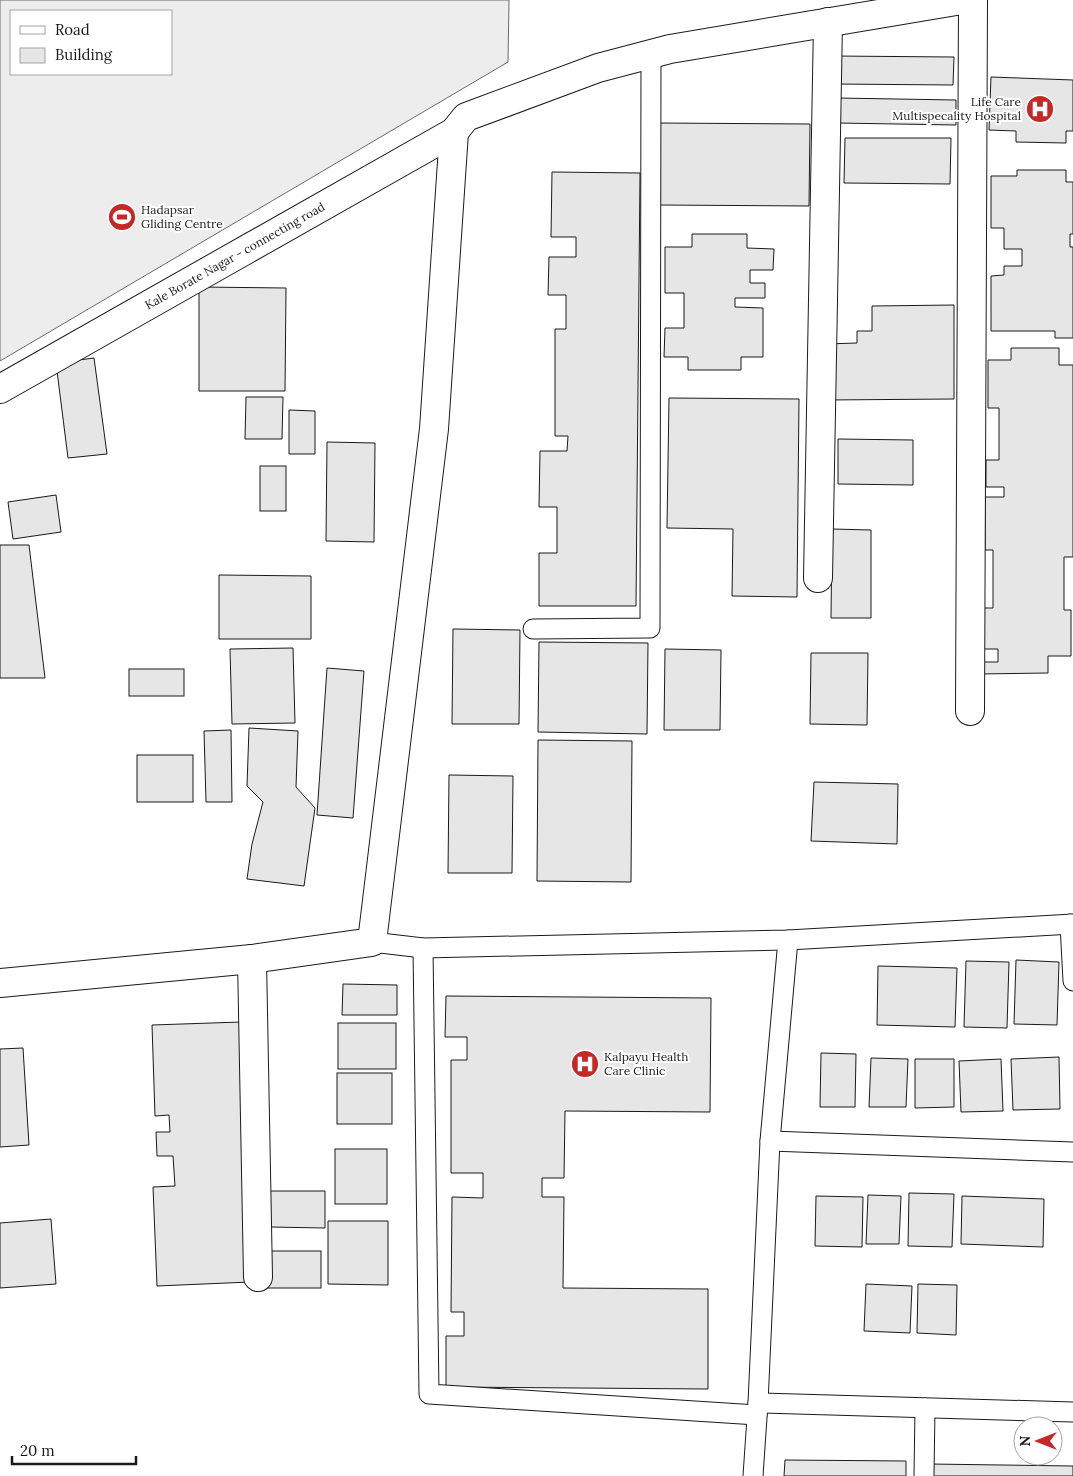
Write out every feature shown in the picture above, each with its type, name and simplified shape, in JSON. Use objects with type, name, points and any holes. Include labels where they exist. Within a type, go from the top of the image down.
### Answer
[{"type":"street","name":"Kale Borate Nagar - connecting road","points":[[0,389],[460,124],[598,68],[670,49],[962,0]]},
{"type":"street","points":[[970,711],[973,0]]},
{"type":"street","points":[[818,578],[828,22]]},
{"type":"street","points":[[0,983],[252,959],[372,942],[434,429],[460,124]]},
{"type":"street","points":[[252,959],[258,1277]]},
{"type":"lane","points":[[532,629],[650,628],[651,54]]},
{"type":"lane","points":[[372,942],[423,948],[788,940],[1072,924],[1073,981]]},
{"type":"lane","points":[[753,1476],[758,1409],[770,1141],[788,940]]},
{"type":"lane","points":[[423,948],[429,1394],[758,1409],[925,1408],[1073,1412]]},
{"type":"lane","points":[[770,1141],[1073,1152]]},
{"type":"lane","points":[[924,1476],[925,1408]]},
{"type":"shaded area","name":"Hadapsar Gliding Centre","points":[[0,0],[509,0],[508,62],[0,361]]},
{"type":"building","points":[[834,56],[954,57],[953,85],[834,84]]},
{"type":"building","points":[[991,77],[1073,80],[1073,131],[1066,131],[1066,143],[1016,142],[1016,131],[989,130]]},
{"type":"building","points":[[837,98],[956,100],[956,125],[837,123]]},
{"type":"building","points":[[658,123],[810,124],[809,206],[658,205]]},
{"type":"building","points":[[845,138],[951,138],[950,184],[844,183]]},
{"type":"building","points":[[1017,170],[1066,170],[1066,182],[1073,182],[1073,234],[1070,234],[1070,247],[1073,247],[1073,338],[1055,338],[1055,331],[991,331],[991,276],[1004,275],[1004,266],[1022,266],[1022,249],[1004,249],[1004,228],[991,228],[991,176],[1017,176]]},
{"type":"building","points":[[552,172],[640,173],[636,606],[539,606],[539,553],[557,553],[557,507],[539,507],[540,451],[567,451],[568,436],[555,436],[555,329],[566,329],[566,295],[548,295],[549,257],[576,257],[576,237],[551,237]]},
{"type":"building","points":[[692,234],[747,234],[747,248],[774,249],[773,270],[750,270],[750,283],[765,283],[765,298],[735,298],[735,307],[763,308],[763,357],[741,357],[741,370],[688,370],[688,357],[664,357],[665,328],[684,328],[684,293],[665,293],[665,247],[692,247]]},
{"type":"building","points":[[199,287],[286,288],[285,391],[199,391]]},
{"type":"building","points":[[954,305],[954,399],[825,400],[825,344],[857,343],[857,331],[872,331],[872,306]]},
{"type":"building","points":[[1011,348],[1059,348],[1059,365],[1073,365],[1073,557],[1064,557],[1064,610],[1071,610],[1071,656],[1048,656],[1048,673],[978,674],[978,662],[998,662],[998,649],[979,649],[979,608],[993,608],[993,550],[985,550],[985,497],[1004,497],[1004,487],[986,487],[986,460],[999,460],[999,408],[988,408],[988,360],[1011,360]]},
{"type":"building","points":[[94,358],[107,454],[68,458],[56,363]]},
{"type":"building","points":[[246,397],[283,397],[282,439],[245,439]]},
{"type":"building","points":[[669,398],[799,399],[797,597],[732,596],[733,529],[667,528]]},
{"type":"building","points":[[289,410],[315,411],[315,454],[289,454]]},
{"type":"building","points":[[838,439],[913,440],[913,485],[838,484]]},
{"type":"building","points":[[327,442],[375,443],[374,542],[326,541]]},
{"type":"building","points":[[260,466],[286,466],[286,511],[260,511]]},
{"type":"building","points":[[56,495],[61,532],[13,539],[8,502]]},
{"type":"building","points":[[832,529],[871,530],[871,618],[831,618]]},
{"type":"building","points":[[0,545],[29,545],[45,678],[0,678]]},
{"type":"building","points":[[219,575],[311,576],[311,639],[219,639]]},
{"type":"building","points":[[453,629],[520,630],[519,724],[452,724]]},
{"type":"building","points":[[539,642],[648,643],[647,734],[538,732]]},
{"type":"building","points":[[293,648],[295,723],[232,724],[230,649]]},
{"type":"building","points":[[665,649],[721,650],[720,730],[664,730]]},
{"type":"building","points":[[811,653],[868,653],[867,725],[810,724]]},
{"type":"building","points":[[327,668],[364,671],[353,818],[317,815]]},
{"type":"building","points":[[129,669],[184,669],[184,696],[129,696]]},
{"type":"building","points":[[249,728],[298,731],[296,787],[315,808],[304,886],[247,879],[252,844],[263,802],[247,786]]},
{"type":"building","points":[[231,730],[232,802],[206,802],[204,731]]},
{"type":"building","points":[[538,740],[632,741],[631,882],[537,881]]},
{"type":"building","points":[[137,755],[193,755],[193,802],[137,802]]},
{"type":"building","points":[[449,775],[513,776],[512,873],[448,873]]},
{"type":"building","points":[[814,782],[898,784],[897,844],[811,841]]},
{"type":"building","points":[[1016,960],[1059,962],[1057,1025],[1014,1024]]},
{"type":"building","points":[[966,961],[1009,962],[1007,1028],[964,1027]]},
{"type":"building","points":[[878,966],[957,968],[955,1027],[877,1025]]},
{"type":"building","points":[[343,984],[397,985],[397,1015],[342,1015]]},
{"type":"building","points":[[446,996],[711,998],[710,1112],[565,1111],[564,1178],[542,1178],[542,1197],[564,1197],[563,1288],[708,1289],[708,1389],[446,1387],[446,1336],[464,1336],[464,1312],[451,1312],[452,1197],[483,1198],[483,1173],[451,1173],[451,1060],[467,1060],[467,1037],[445,1037]]},
{"type":"building","points":[[241,1022],[250,1282],[157,1286],[153,1187],[175,1186],[173,1156],[157,1156],[156,1132],[170,1132],[169,1115],[155,1116],[152,1025]]},
{"type":"building","points":[[338,1023],[396,1023],[396,1069],[338,1069]]},
{"type":"building","points":[[23,1048],[29,1145],[0,1147],[0,1049]]},
{"type":"building","points":[[821,1053],[856,1054],[855,1107],[820,1107]]},
{"type":"building","points":[[1059,1057],[1060,1109],[1013,1110],[1011,1059]]},
{"type":"building","points":[[871,1058],[908,1059],[906,1107],[869,1107]]},
{"type":"building","points":[[915,1059],[954,1059],[954,1107],[915,1108]]},
{"type":"building","points":[[1001,1059],[1003,1111],[961,1112],[959,1061]]},
{"type":"building","points":[[337,1073],[392,1073],[392,1124],[337,1124]]},
{"type":"building","points":[[335,1149],[387,1149],[387,1204],[335,1204]]},
{"type":"building","points":[[270,1191],[325,1191],[325,1228],[270,1227]]},
{"type":"building","points":[[909,1193],[954,1194],[952,1247],[908,1246]]},
{"type":"building","points":[[868,1195],[901,1196],[899,1244],[866,1244]]},
{"type":"building","points":[[816,1196],[863,1197],[862,1247],[815,1246]]},
{"type":"building","points":[[962,1196],[1044,1199],[1043,1247],[961,1244]]},
{"type":"building","points":[[51,1219],[56,1284],[0,1288],[0,1223]]},
{"type":"building","points":[[328,1221],[388,1221],[388,1285],[328,1284]]},
{"type":"building","points":[[266,1251],[321,1251],[321,1288],[266,1288]]},
{"type":"building","points":[[866,1284],[912,1286],[910,1333],[864,1331]]},
{"type":"building","points":[[918,1284],[957,1285],[956,1335],[917,1333]]},
{"type":"building","points":[[785,1460],[906,1461],[906,1476],[784,1476]]},
{"type":"building","points":[[930,1464],[1073,1466],[1073,1476],[930,1476]]},
{"type":"place","name":"Life Care Multispecality Hospital","points":[[1040,109]]},
{"type":"place","name":"Hadapsar Gliding Centre","points":[[122,217]]},
{"type":"place","name":"Kalpayu Health Care Clinic","points":[[585,1064]]}]
